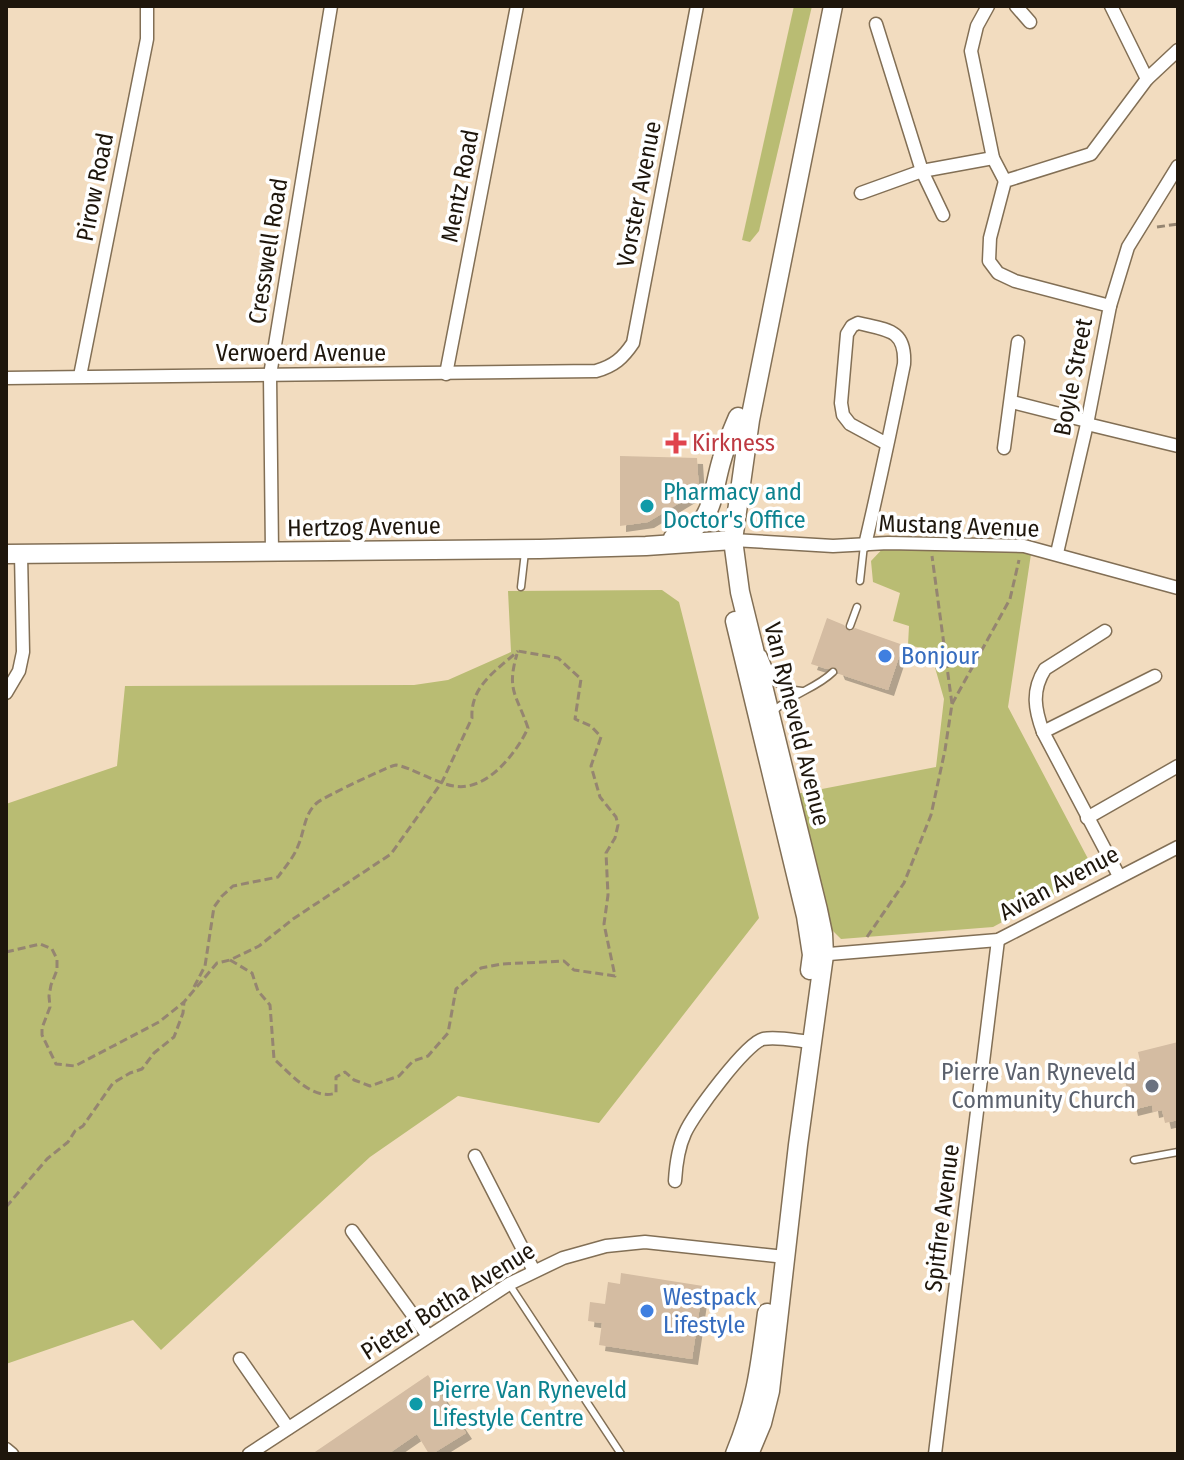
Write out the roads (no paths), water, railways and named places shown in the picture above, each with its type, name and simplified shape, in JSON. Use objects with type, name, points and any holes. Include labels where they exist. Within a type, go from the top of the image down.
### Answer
[{"type":"main road","name":"Van Ryneveld Avenue","points":[[818,955],[747,681],[729,595],[728,540],[738,417],[822,6]]},
{"type":"main road","name":"Van Ryneveld Avenue","points":[[735,1454],[757,1389],[779,1256],[821,922],[728,540],[833,6]]},
{"type":"main road","points":[[646,546],[684,535],[702,523],[710,509],[722,457],[738,417]]},
{"type":"main road","name":"Hertzog Avenue","points":[[14,554],[525,549],[728,540]]},
{"type":"main road","name":"Van Ryneveld Avenue","points":[[749,1454],[762,1423],[770,1391],[779,1256]]},
{"type":"street","name":"Pirow Road","points":[[80,376],[147,39],[147,6]]},
{"type":"street","name":"Cresswell Road","points":[[272,552],[270,375],[331,6]]},
{"type":"street","name":"Mentz Road","points":[[446,374],[517,6]]},
{"type":"street","name":"Vorster Avenue","points":[[596,371],[616,363],[633,343],[697,6]]},
{"type":"street","points":[[988,6],[977,26],[971,51],[993,158],[1005,181],[1091,154],[1147,79],[1178,50]]},
{"type":"street","points":[[1016,6],[1030,22]]},
{"type":"street","points":[[1111,6],[1147,79]]},
{"type":"street","points":[[876,24],[922,171],[943,215]]},
{"type":"street","points":[[861,193],[922,171],[993,158]]},
{"type":"street","points":[[1110,306],[1133,236],[1178,166]]},
{"type":"street","name":"Boyle Street","points":[[1005,181],[988,252],[994,269],[1015,281],[1110,306],[1057,553]]},
{"type":"street","points":[[865,545],[887,444],[905,351],[894,333],[858,323],[847,334],[842,410],[850,424],[887,444]]},
{"type":"street","points":[[1004,448],[1018,342]]},
{"type":"street","name":"Verwoerd Avenue","points":[[6,378],[596,371]]},
{"type":"street","points":[[1012,402],[1178,446]]},
{"type":"street","name":"Mustang Avenue","points":[[728,540],[833,546],[930,543],[1024,546],[1178,588]]},
{"type":"street","points":[[6,693],[19,671],[23,652],[14,554]]},
{"type":"street","points":[[1105,631],[1045,669],[1035,707],[1043,732],[1119,876]]},
{"type":"street","points":[[1043,732],[1155,676]]},
{"type":"street","points":[[1087,818],[1178,766]]},
{"type":"street","name":"Avian Avenue","points":[[818,955],[998,940],[1178,847]]},
{"type":"street","name":"Spitfire Avenue","points":[[935,1454],[998,940]]},
{"type":"street","points":[[675,1181],[677,1156],[687,1127],[749,1047],[765,1038],[807,1042]]},
{"type":"street","points":[[475,1156],[534,1271]]},
{"type":"street","points":[[352,1231],[428,1336]]},
{"type":"street","name":"Pieter Botha Avenue","points":[[249,1454],[509,1284],[563,1258],[645,1242],[779,1256]]},
{"type":"street","points":[[240,1359],[288,1428]]},
{"type":"street","points":[[6,1449],[12,1454]]},
{"type":"lane","points":[[860,581],[865,545]]},
{"type":"lane","points":[[521,587],[525,549]]},
{"type":"lane","points":[[850,626],[857,607]]},
{"type":"lane","points":[[748,626],[777,685],[783,689],[802,691]]},
{"type":"lane","points":[[770,715],[790,696],[833,672]]},
{"type":"lane","points":[[1134,1160],[1178,1152]]},
{"type":"lane","points":[[509,1284],[621,1454]]},
{"type":"place","name":"Kirkness","points":[[676,443]]},
{"type":"place","name":"Pharmacy and Doctor's Office","points":[[647,506]]},
{"type":"place","name":"Bonjour","points":[[885,656]]},
{"type":"place","name":"Pierre Van Ryneveld Community Church","points":[[1152,1086]]},
{"type":"place","name":"Westpack Lifestyle","points":[[647,1311]]},
{"type":"place","name":"Pierre Van Ryneveld Lifestyle Centre","points":[[416,1404]]}]
